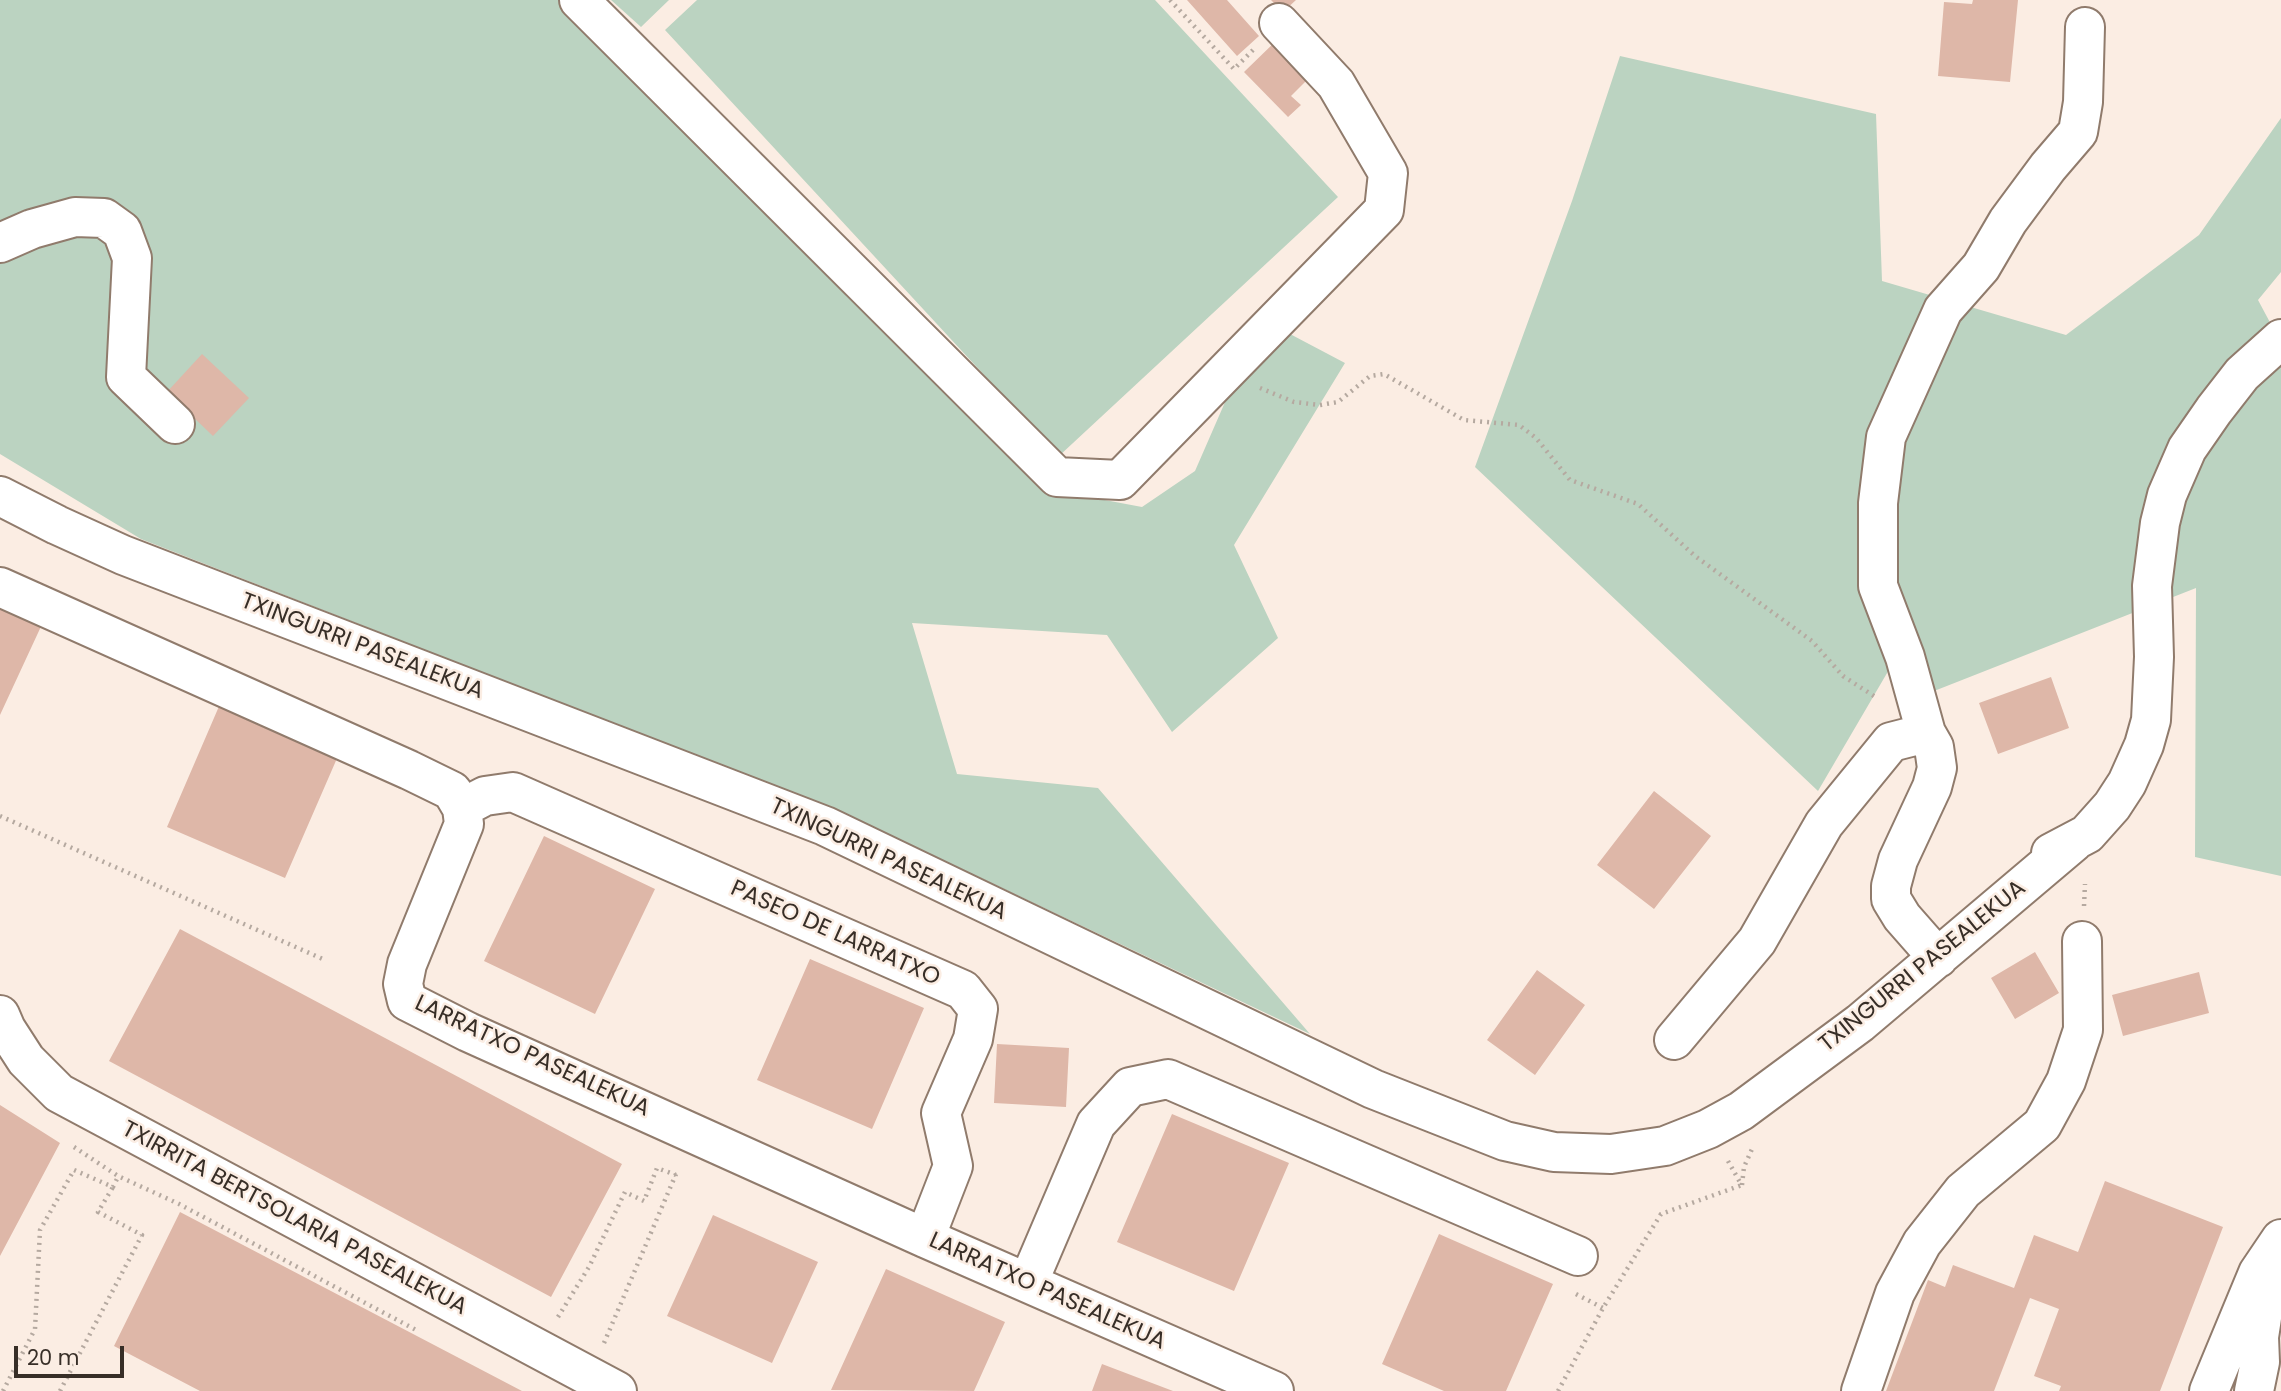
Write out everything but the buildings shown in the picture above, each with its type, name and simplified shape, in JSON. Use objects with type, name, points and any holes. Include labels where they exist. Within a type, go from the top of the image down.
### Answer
[{"type":"street","points":[[579,0],[1057,477],[1120,480],[1384,210],[1388,173],[1336,84],[1279,23]]},
{"type":"street","points":[[1674,1040],[1757,941],[1824,824],[1909,738],[1905,657],[1878,586],[1878,503],[1886,437],[1943,310],[1980,267],[2016,210],[2078,132],[2085,27]]},
{"type":"street","points":[[0,243],[32,229],[75,217],[104,218],[122,231],[132,258],[126,377],[175,424]]},
{"type":"street","name":"TXINGURRI PASEALEKUA","points":[[0,496],[123,555],[825,826],[1373,1089],[1505,1141],[1553,1152],[1611,1154],[1665,1146],[1708,1129],[1741,1111],[1770,1090],[1887,972],[1930,949],[2081,838],[2112,806],[2127,783],[2144,745],[2151,720],[2154,657],[2152,586],[2160,523],[2167,495],[2187,449],[2207,420],[2242,374],[2276,347]]},
{"type":"street","points":[[0,587],[410,770],[452,791],[462,808]]},
{"type":"street","points":[[1909,738],[1934,747],[1937,768],[1932,787],[1913,824],[1891,886],[1891,899],[1902,918],[1930,949]]},
{"type":"street","name":"PASEO DE LARRATXO","points":[[462,808],[485,796],[513,792],[963,990],[978,1009],[975,1029],[942,1113],[953,1166],[925,1238]]},
{"type":"street","name":"LARRATXO PASEALEKUA","points":[[462,808],[464,824],[407,964],[403,984],[407,1001],[468,1032],[925,1238],[1274,1391]]},
{"type":"street","points":[[1861,1391],[1895,1293],[1922,1243],[1963,1191],[2042,1125],[2066,1081],[2083,1030],[2082,941]]},
{"type":"street","name":"TXIRRITA BERTSOLARIA PASEALEKUA","points":[[0,1015],[6,1030],[26,1060],[60,1093],[602,1383]]},
{"type":"street","points":[[1028,1283],[1096,1124],[1130,1087],[1168,1079],[1578,1256]]},
{"type":"street","points":[[2210,1387],[2258,1273],[2281,1239],[2274,1280],[2263,1311],[2259,1337],[2265,1376]]},
{"type":"street","points":[[2210,1387],[2226,1368],[2237,1362],[2265,1376]]},
{"type":"path","points":[[1170,0],[1234,69],[1279,23]]},
{"type":"path","points":[[1211,387],[1250,384],[1294,402],[1320,405],[1338,402],[1370,376],[1384,374],[1464,420],[1519,425],[1536,438],[1570,480],[1638,504],[1695,556],[1812,641],[1843,677],[1886,704],[1892,720],[1909,738]]},
{"type":"path","points":[[0,816],[325,960]]},
{"type":"path","points":[[2081,838],[2082,941]]},
{"type":"path","points":[[60,1391],[142,1235],[99,1212],[140,1138]]},
{"type":"path","points":[[602,1383],[622,1305],[676,1175],[711,1140]]},
{"type":"path","points":[[556,1320],[589,1267],[625,1192],[644,1201],[657,1168],[676,1175]]},
{"type":"path","points":[[3,1391],[35,1329],[40,1230],[74,1170],[113,1186]]},
{"type":"path","points":[[1558,1391],[1603,1308],[1661,1214],[1742,1185]]},
{"type":"green space","points":[[0,0],[568,0],[1046,489],[1142,507],[1195,471],[1229,393],[1290,334],[1345,363],[1234,545],[1278,638],[1172,732],[1107,635],[912,623],[957,774],[1098,788],[1310,1034],[850,816],[141,539],[0,454]]},
{"type":"green space","points":[[611,0],[669,0],[641,27]]},
{"type":"green space","points":[[697,0],[1155,0],[1338,197],[1059,456],[665,30]]},
{"type":"green space","points":[[1620,56],[1876,114],[1882,281],[2066,335],[2199,235],[2281,118],[2281,272],[2258,300],[2281,343],[2281,876],[2195,857],[2196,588],[1929,693],[1890,668],[1818,791],[1475,467],[1572,201]]}]
